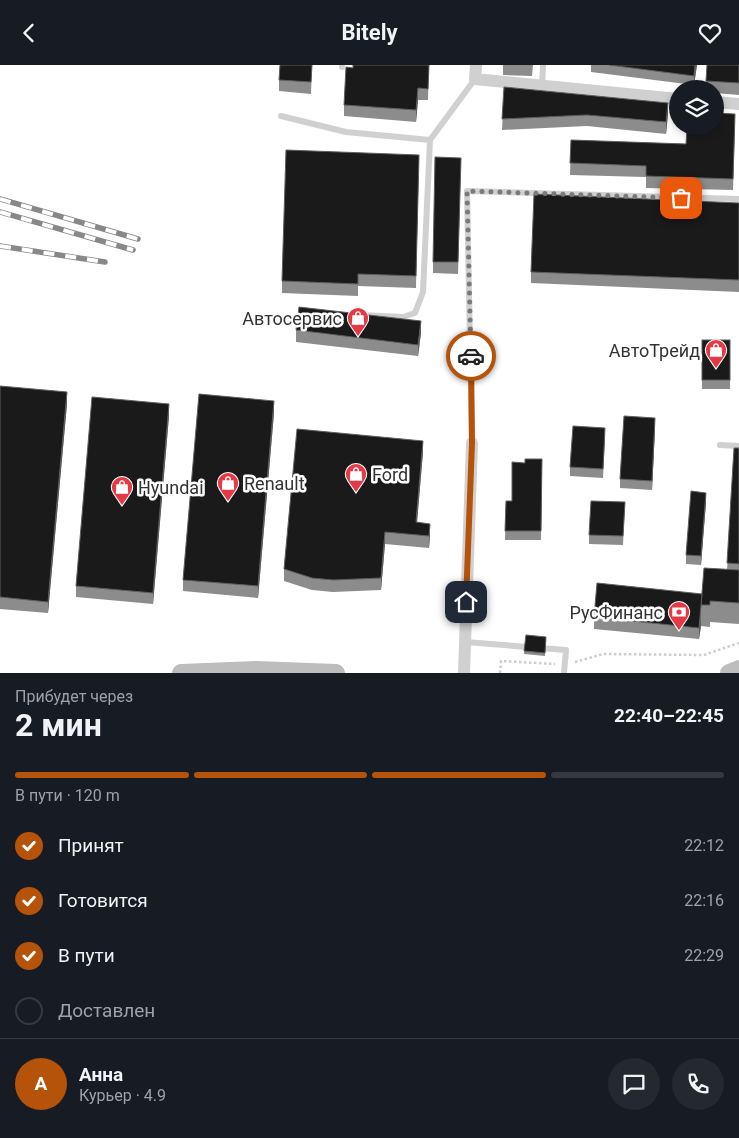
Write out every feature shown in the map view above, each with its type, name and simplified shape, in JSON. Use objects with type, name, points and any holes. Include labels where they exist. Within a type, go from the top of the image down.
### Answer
[{"type":"main road","points":[[729,673],[739,669]]},
{"type":"main road","points":[[181,673],[336,673]]},
{"type":"street","points":[[476,65],[475,79],[669,98]]},
{"type":"street","points":[[724,103],[739,105]]},
{"type":"street","points":[[464,673],[472,443]]},
{"type":"lane","points":[[542,86],[543,65]]},
{"type":"lane","points":[[356,314],[403,317],[415,313],[423,292],[430,140],[475,79]]},
{"type":"lane","points":[[281,116],[346,132],[430,140]]},
{"type":"lane","points":[[472,443],[471,285],[467,191],[739,199]]},
{"type":"lane","points":[[720,445],[739,446]]},
{"type":"lane","points":[[465,642],[566,650],[564,673]]},
{"type":"path","points":[[500,673],[501,661],[564,664],[603,654],[704,655],[739,643]]},
{"type":"building","points":[[280,65],[312,65],[311,82],[279,80]]},
{"type":"building","points":[[353,65],[429,65],[428,89],[418,88],[416,110],[344,105],[346,67],[353,68]]},
{"type":"building","points":[[609,65],[695,65],[694,76]]},
{"type":"building","points":[[707,65],[739,65],[739,83],[724,82],[724,80],[706,80]]},
{"type":"building","points":[[504,87],[668,103],[666,122],[587,115],[502,119]]},
{"type":"building","points":[[724,113],[735,114],[733,179],[646,176],[646,166],[570,163],[571,140],[686,144],[686,135],[724,135]]},
{"type":"building","points":[[286,150],[419,155],[416,276],[358,274],[358,284],[282,281]]},
{"type":"building","points":[[435,157],[461,158],[458,262],[433,262]]},
{"type":"building","points":[[534,194],[739,203],[739,280],[531,272]]},
{"type":"building","points":[[299,307],[421,321],[418,345],[296,330]]},
{"type":"building","name":"АвтоТрейд","points":[[702,340],[730,340],[730,380],[702,380]]},
{"type":"building","points":[[0,386],[67,392],[48,602],[0,597]]},
{"type":"building","name":"Renault","points":[[199,394],[274,401],[258,586],[183,580]]},
{"type":"building","name":"Hyundai","points":[[92,397],[169,404],[153,593],[76,586]]},
{"type":"building","points":[[624,416],[655,418],[652,481],[620,479]]},
{"type":"building","points":[[573,426],[605,428],[603,469],[570,467]]},
{"type":"building","name":"Ford","points":[[297,429],[423,441],[416,522],[430,524],[429,536],[385,532],[381,578],[333,580],[312,578],[284,569]]},
{"type":"building","points":[[734,448],[739,448],[739,564],[727,563]]},
{"type":"building","points":[[525,459],[542,459],[541,531],[505,531],[506,501],[512,501],[512,462],[525,463]]},
{"type":"building","points":[[691,491],[706,493],[701,556],[686,555]]},
{"type":"building","points":[[591,501],[625,502],[623,536],[589,535]]},
{"type":"building","points":[[704,568],[739,570],[739,603],[710,601],[710,605],[701,605]]},
{"type":"building","points":[[597,583],[702,594],[699,628],[594,617]]},
{"type":"building","points":[[526,635],[546,637],[545,653],[524,651]]},
{"type":"railway","points":[[0,199],[138,239]]},
{"type":"railway","points":[[0,212],[133,250]]},
{"type":"railway","points":[[0,246],[105,262]]},
{"type":"way so far","points":[[471,356],[471,285],[467,191],[681,198]]},
{"type":"place","name":"Автосервис","points":[[358,337]]},
{"type":"place","name":"АвтоТрейд","points":[[716,369]]},
{"type":"place","name":"Ford","points":[[356,493]]},
{"type":"place","name":"Renault","points":[[228,502]]},
{"type":"place","name":"Hyundai","points":[[122,506]]},
{"type":"place","name":"РусФинанс","points":[[679,631]]},
{"type":"route","points":[[466,602],[472,443],[471,356]]}]
